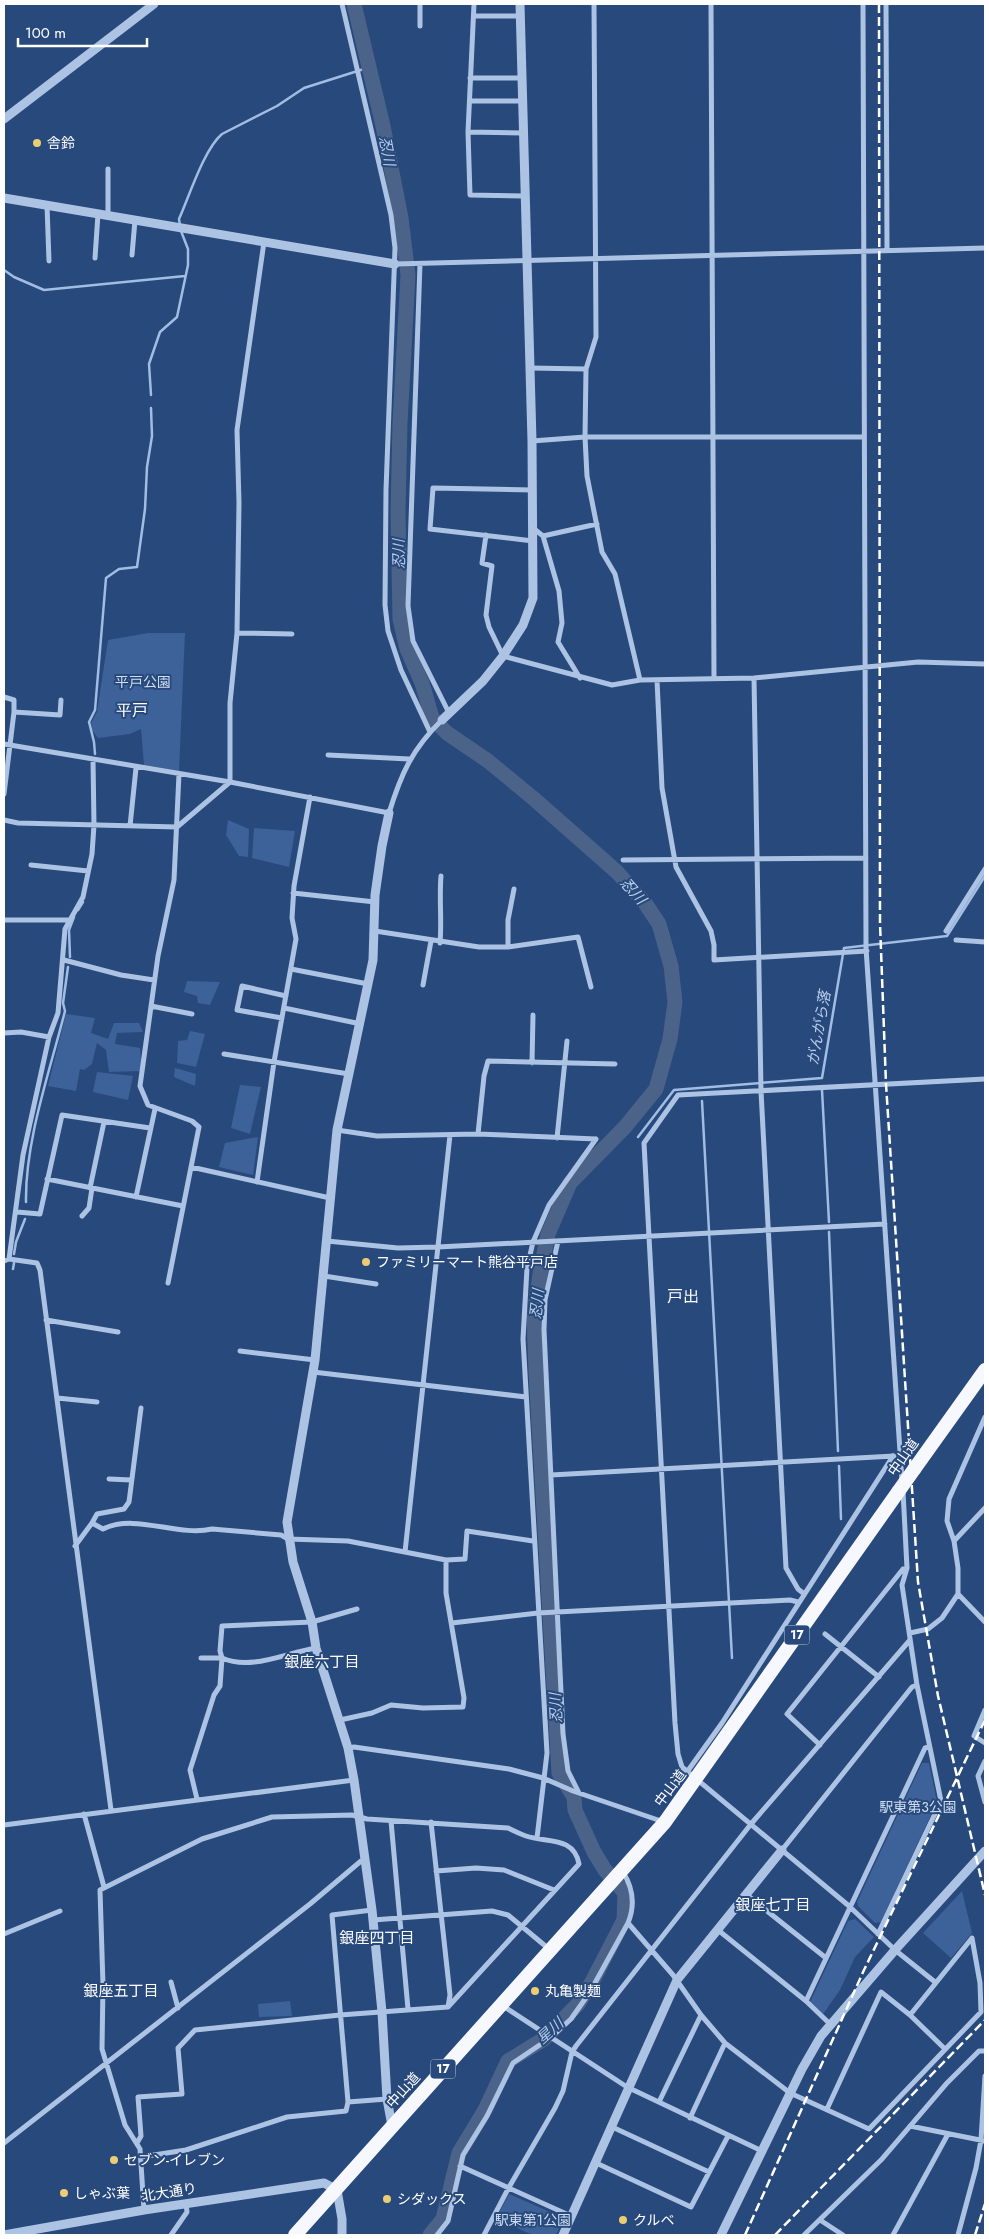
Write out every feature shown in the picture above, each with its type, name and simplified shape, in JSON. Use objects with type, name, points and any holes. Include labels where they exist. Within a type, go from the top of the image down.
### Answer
[{"type":"highway","name":"中山道","points":[[295,2235],[501,2005],[552,1951],[665,1822],[692,1775],[985,1370]]},
{"type":"highway","name":"中山道","points":[[306,2235],[337,2190]]},
{"type":"street","points":[[4,120],[154,4]]},
{"type":"street","points":[[342,4],[391,215],[395,264],[386,490],[385,604],[388,632],[401,670],[432,730]]},
{"type":"street","points":[[420,4],[420,26]]},
{"type":"street","points":[[474,4],[468,132],[470,195],[526,196]]},
{"type":"street","points":[[392,2126],[387,2099],[382,2012],[372,1910],[354,1780],[340,1720],[316,1648],[312,1622],[288,1539],[287,1522],[315,1360],[337,1130],[368,984],[375,931],[375,902],[382,846],[389,813],[399,779],[409,759],[432,730],[483,681],[503,656],[523,625],[533,598],[532,441],[520,4]]},
{"type":"street","points":[[594,4],[594,259],[596,337],[586,369],[585,437],[588,476],[602,552],[615,574],[640,680]]},
{"type":"street","points":[[711,4],[714,678]]},
{"type":"street","points":[[863,4],[863,437],[867,947],[885,1224],[896,1456],[906,1520],[907,1568],[902,1585],[917,1685],[941,1802],[878,1934]]},
{"type":"street","points":[[886,4],[887,250]]},
{"type":"street","points":[[474,16],[520,16]]},
{"type":"street","points":[[470,78],[522,78]]},
{"type":"street","points":[[470,101],[523,101]]},
{"type":"street","points":[[468,132],[524,133]]},
{"type":"street","points":[[108,169],[108,215]]},
{"type":"street","points":[[4,198],[395,264],[985,248]]},
{"type":"street","points":[[47,205],[49,261]]},
{"type":"street","points":[[95,258],[98,213]]},
{"type":"street","points":[[132,255],[135,220]]},
{"type":"street","points":[[4,820],[18,823],[177,827],[230,782],[230,703],[237,633],[238,430],[264,242]]},
{"type":"street","points":[[420,264],[408,606],[413,641],[449,713]]},
{"type":"street","points":[[530,368],[586,369]]},
{"type":"street","points":[[532,441],[585,437],[863,437]]},
{"type":"street","points":[[533,490],[433,488],[430,529],[533,541]]},
{"type":"street","points":[[543,536],[597,524]]},
{"type":"street","points":[[533,528],[543,536],[559,591],[562,623],[558,642],[580,678]]},
{"type":"street","points":[[486,535],[482,562],[492,566],[486,614],[489,627],[503,656],[580,678],[612,685],[640,680],[754,678],[918,662],[985,664]]},
{"type":"street","points":[[237,633],[292,634]]},
{"type":"street","points":[[754,678],[760,1077],[780,1461],[786,1568],[798,1589],[803,1593]]},
{"type":"street","points":[[657,680],[662,788],[676,867],[711,931],[714,945],[714,960],[838,953],[867,947]]},
{"type":"street","points":[[4,697],[14,700],[14,712],[7,744],[4,794]]},
{"type":"street","points":[[14,712],[60,716],[61,700]]},
{"type":"street","points":[[7,744],[136,768],[230,782],[389,813]]},
{"type":"street","points":[[328,755],[409,759]]},
{"type":"street","points":[[93,760],[94,826],[88,872],[83,896],[65,930],[58,1014],[49,1037],[23,1155],[17,1212],[6,1260],[37,1264],[111,1810]]},
{"type":"street","points":[[130,826],[136,768]]},
{"type":"street","points":[[168,1283],[199,1127],[192,1121],[155,1109],[148,1104],[140,1086],[154,980],[174,880],[180,774]]},
{"type":"street","points":[[257,1182],[274,1062],[296,939],[292,918],[293,894],[310,797]]},
{"type":"street","points":[[623,860],[866,858]]},
{"type":"street","points":[[31,865],[88,872]]},
{"type":"street","points":[[946,931],[985,869]]},
{"type":"street","points":[[440,942],[442,911],[439,896],[441,876]]},
{"type":"street","points":[[508,947],[508,920],[514,889]]},
{"type":"street","points":[[293,894],[375,902]]},
{"type":"street","points":[[4,920],[70,920]]},
{"type":"street","points":[[375,931],[479,947],[508,947],[578,937],[590,987]]},
{"type":"street","points":[[956,940],[985,942]]},
{"type":"street","points":[[422,985],[431,941]]},
{"type":"street","points":[[64,960],[120,975],[154,980]]},
{"type":"street","points":[[290,969],[368,984]]},
{"type":"street","points":[[282,1018],[237,1010],[242,986],[286,996]]},
{"type":"street","points":[[151,1006],[192,1014]]},
{"type":"street","points":[[284,1008],[360,1024]]},
{"type":"street","points":[[532,1063],[533,1015]]},
{"type":"street","points":[[4,1033],[21,1032],[49,1037]]},
{"type":"street","points":[[558,1138],[567,1041]]},
{"type":"street","points":[[224,1054],[349,1074]]},
{"type":"street","points":[[478,1134],[488,1061],[615,1064]]},
{"type":"street","points":[[935,1982],[895,1950],[849,1906],[682,1767],[678,1754],[676,1731],[668,1606],[644,1143],[678,1096],[985,1079]]},
{"type":"street","points":[[136,1197],[155,1109]]},
{"type":"street","points":[[17,1212],[40,1214],[62,1116],[150,1128]]},
{"type":"street","points":[[82,1216],[89,1208],[104,1122]]},
{"type":"street","points":[[337,1130],[377,1136],[478,1134],[596,1139],[549,1205],[527,1268],[523,1322],[526,1397],[547,1753],[537,1838]]},
{"type":"street","points":[[405,1552],[450,1135]]},
{"type":"street","points":[[191,1167],[330,1198]]},
{"type":"street","points":[[47,1179],[183,1206]]},
{"type":"street","points":[[327,1241],[398,1248],[438,1247],[885,1224]]},
{"type":"street","points":[[556,1241],[545,1300],[551,1475],[563,1734],[568,1771],[576,1792]]},
{"type":"street","points":[[324,1276],[376,1284]]},
{"type":"street","points":[[46,1320],[118,1332]]},
{"type":"street","points":[[240,1351],[315,1360]]},
{"type":"street","points":[[313,1372],[526,1397]]},
{"type":"street","points":[[56,1398],[97,1402]]},
{"type":"street","points":[[75,1546],[97,1514],[124,1509],[129,1502],[141,1408]]},
{"type":"street","points":[[910,1633],[928,1628],[942,1618],[958,1594],[958,1568],[954,1541],[947,1521],[949,1499],[985,1417]]},
{"type":"street","points":[[551,1475],[896,1456]]},
{"type":"street","points":[[692,1775],[803,1593],[896,1456]]},
{"type":"street","points":[[109,1478],[131,1480]]},
{"type":"street","points":[[954,1541],[985,1508]]},
{"type":"street","points":[[92,1523],[103,1529],[114,1523],[165,1526],[203,1531],[212,1529],[281,1535],[288,1539],[348,1541],[446,1560],[465,1559],[467,1531],[533,1541]]},
{"type":"street","points":[[340,1720],[372,1713],[391,1705],[423,1708],[462,1707],[464,1698],[446,1593],[446,1560]]},
{"type":"street","points":[[820,1745],[787,1714],[903,1569],[907,1568]]},
{"type":"street","points":[[958,1594],[985,1622]]},
{"type":"street","points":[[452,1623],[540,1614],[668,1606],[790,1600],[798,1602]]},
{"type":"street","points":[[197,1799],[190,1770],[214,1695],[220,1686],[222,1626],[312,1622],[358,1609]]},
{"type":"street","points":[[825,1634],[879,1677]]},
{"type":"street","points":[[484,2235],[508,2188],[563,2092],[572,2052],[751,1824],[910,1640]]},
{"type":"street","points":[[201,1658],[222,1658],[234,1663],[254,1664],[292,1652],[316,1648]]},
{"type":"street","points":[[562,2235],[676,1980],[747,1895],[912,1687],[917,1685]]},
{"type":"street","points":[[985,1710],[974,1736],[985,1742]]},
{"type":"street","points":[[348,1748],[354,1747],[487,1765],[543,1778],[576,1792],[665,1822]]},
{"type":"street","points":[[806,2001],[849,1906],[925,1748],[929,1747]]},
{"type":"street","points":[[985,1761],[978,1776],[985,1802]]},
{"type":"street","points":[[4,1825],[354,1780]]},
{"type":"street","points":[[84,1814],[104,1888]]},
{"type":"street","points":[[137,2143],[141,2136],[138,2097],[182,2094],[178,2048],[195,2030],[340,2015],[448,2007],[579,1864],[578,1855],[564,1842],[527,1836],[508,1828],[391,1821],[352,1815],[272,1817],[202,1839],[100,1890],[103,1985],[102,2049],[125,2125],[137,2143],[141,2157],[144,2210]]},
{"type":"street","points":[[391,1821],[408,2010]]},
{"type":"street","points":[[430,1822],[450,1996],[448,2007]]},
{"type":"street","points":[[722,2235],[790,2093],[830,2024],[985,1850]]},
{"type":"street","points":[[4,2143],[304,1909],[361,1861],[366,1860]]},
{"type":"street","points":[[436,1871],[476,1868],[504,1870],[554,1890]]},
{"type":"street","points":[[437,2235],[448,2221],[463,2155],[487,2116],[513,2063],[571,2019],[590,1992],[628,1924],[632,1915],[632,1888],[624,1869]]},
{"type":"street","points":[[747,1895],[826,1958]]},
{"type":"street","points":[[141,2157],[186,2150],[287,2117],[346,2111],[348,2102],[332,1915],[372,1910]]},
{"type":"street","points":[[4,1934],[60,1911]]},
{"type":"street","points":[[373,1920],[492,1911],[508,1915],[552,1951]]},
{"type":"street","points":[[628,1924],[676,1980],[724,2043],[790,2093],[868,2129],[981,2012],[980,1983],[972,1938],[910,2015]]},
{"type":"street","points":[[718,1930],[806,2001],[830,2024]]},
{"type":"street","points":[[171,1982],[178,2008]]},
{"type":"street","points":[[826,2109],[881,1992],[910,2015],[945,2049]]},
{"type":"street","points":[[501,2005],[547,2037],[627,2087],[762,2151]]},
{"type":"street","points":[[659,2102],[701,2015]]},
{"type":"street","points":[[690,2118],[724,2043]]},
{"type":"street","points":[[804,2235],[881,2160],[946,2084],[979,2051],[985,2051]]},
{"type":"street","points":[[958,2235],[983,2141],[985,2076]]},
{"type":"street","points":[[348,2102],[387,2099]]},
{"type":"street","points":[[610,2126],[709,2172]]},
{"type":"street","points":[[910,2126],[983,2141]]},
{"type":"street","points":[[894,2235],[948,2134]]},
{"type":"street","points":[[594,2162],[690,2207],[728,2136]]},
{"type":"street","points":[[460,2166],[570,2216]]},
{"type":"street","name":"北大通り","points":[[4,2235],[144,2210],[324,2183],[337,2190]]},
{"type":"street","points":[[337,2190],[342,2219],[342,2235]]},
{"type":"street","points":[[171,2235],[187,2212],[186,2204]]},
{"type":"street","points":[[820,2220],[843,2235]]},
{"type":"green space","name":"平戸公園","points":[[148,633],[185,633],[179,771],[144,765],[141,729],[130,734],[98,738],[92,730],[91,723],[97,712],[108,640]]},
{"type":"green space","points":[[228,820],[249,829],[248,857],[239,856],[226,835]]},
{"type":"green space","points":[[254,828],[295,831],[289,867],[252,858]]},
{"type":"green space","points":[[187,981],[220,982],[210,1005],[198,1003],[197,996],[184,992]]},
{"type":"green space","points":[[66,1014],[95,1018],[91,1033],[108,1039],[114,1023],[139,1023],[143,1032],[117,1033],[115,1044],[140,1048],[142,1071],[109,1072],[106,1050],[97,1043],[92,1064],[84,1070],[80,1069],[76,1091],[48,1086]]},
{"type":"green space","points":[[190,1031],[205,1034],[196,1067],[177,1063],[178,1041],[187,1040]]},
{"type":"green space","points":[[175,1068],[196,1074],[195,1086],[174,1077]]},
{"type":"green space","points":[[97,1072],[133,1076],[128,1100],[93,1092]]},
{"type":"green space","points":[[240,1085],[261,1087],[250,1134],[231,1128]]},
{"type":"green space","points":[[258,1137],[253,1175],[219,1167],[225,1143]]},
{"type":"green space","name":"駅東第3公園","points":[[922,1763],[929,1763],[937,1802],[881,1922],[875,1923],[858,1906],[857,1902]]},
{"type":"green space","points":[[962,1891],[972,1933],[951,1958],[923,1933]]},
{"type":"green space","points":[[855,1919],[874,1937],[855,1957],[840,1990],[823,2014],[810,2002],[848,1921]]},
{"type":"green space","points":[[290,2001],[292,2016],[259,2017],[258,2004]]},
{"type":"green space","name":"駅東第1公園","points":[[509,2194],[564,2218],[556,2235],[533,2235],[496,2219]]},
{"type":"waterway","name":"忍川","points":[[354,4],[383,126],[401,218],[408,275],[400,423],[398,512],[400,619],[407,649],[422,683],[432,718],[447,733],[488,761],[533,798],[617,872],[645,903],[659,924],[671,966],[675,1002],[670,1039],[656,1089],[625,1127],[570,1183],[548,1234],[534,1314],[559,1773],[574,1797],[575,1810],[594,1852],[605,1870],[625,1893],[624,1920],[592,1982],[578,2004],[544,2039],[508,2061],[485,2110],[459,2153],[443,2219],[430,2235]]},
{"type":"waterway","points":[[180,226],[179,219],[197,174],[215,141],[222,134],[277,106],[304,88],[367,68]]},
{"type":"waterway","points":[[151,395],[149,364],[160,332],[177,317],[188,265],[188,249],[181,231]]},
{"type":"waterway","points":[[4,270],[14,277],[44,290],[185,276]]},
{"type":"waterway","points":[[95,754],[89,722],[95,710],[106,578],[119,569],[137,567],[152,436],[151,408]]},
{"type":"waterway","name":"がんがら落","points":[[638,1137],[674,1090],[822,1078],[844,948],[947,936],[985,876]]},
{"type":"waterway","points":[[78,910],[83,902]]},
{"type":"waterway","points":[[70,957],[69,930],[74,917]]},
{"type":"waterway","points":[[26,1202],[27,1178],[34,1130],[65,1011],[63,1003],[68,967]]},
{"type":"waterway","points":[[822,1090],[829,1222]]},
{"type":"waterway","points":[[702,1101],[732,1658]]},
{"type":"waterway","points":[[14,1254],[16,1242],[25,1219]]},
{"type":"waterway","points":[[829,1232],[838,1451]]},
{"type":"waterway","points":[[13,1269],[14,1263]]},
{"type":"waterway","points":[[839,1466],[841,1519]]},
{"type":"railway","points":[[879,4],[880,923],[886,1084],[918,1582],[938,1696],[985,1895]]},
{"type":"railway","points":[[745,2235],[864,1970],[985,1720]]},
{"type":"railway","points":[[775,2235],[985,2020]]},
{"type":"railway","points":[[975,2235],[985,2204]]},
{"type":"place","name":"舎鈴","points":[[37,143]]},
{"type":"place","name":"ファミリーマート熊谷平戸店","points":[[366,1262]]},
{"type":"place","name":"丸亀製麺","points":[[535,1991]]},
{"type":"place","name":"セブン-イレブン","points":[[114,2160]]},
{"type":"place","name":"しゃぶ葉","points":[[64,2193]]},
{"type":"place","name":"シダックス","points":[[387,2199]]},
{"type":"place","name":"クルベ","points":[[623,2220]]},
{"type":"district","name":"平戸","points":[[132,710]]},
{"type":"district","name":"戸出","points":[[683,1296]]},
{"type":"district","name":"銀座六丁目","points":[[322,1662]]},
{"type":"district","name":"銀座七丁目","points":[[773,1905]]},
{"type":"district","name":"銀座四丁目","points":[[377,1938]]},
{"type":"district","name":"銀座五丁目","points":[[121,1991]]},
{"type":"water label","name":"星川","points":[[550,2031]]}]
